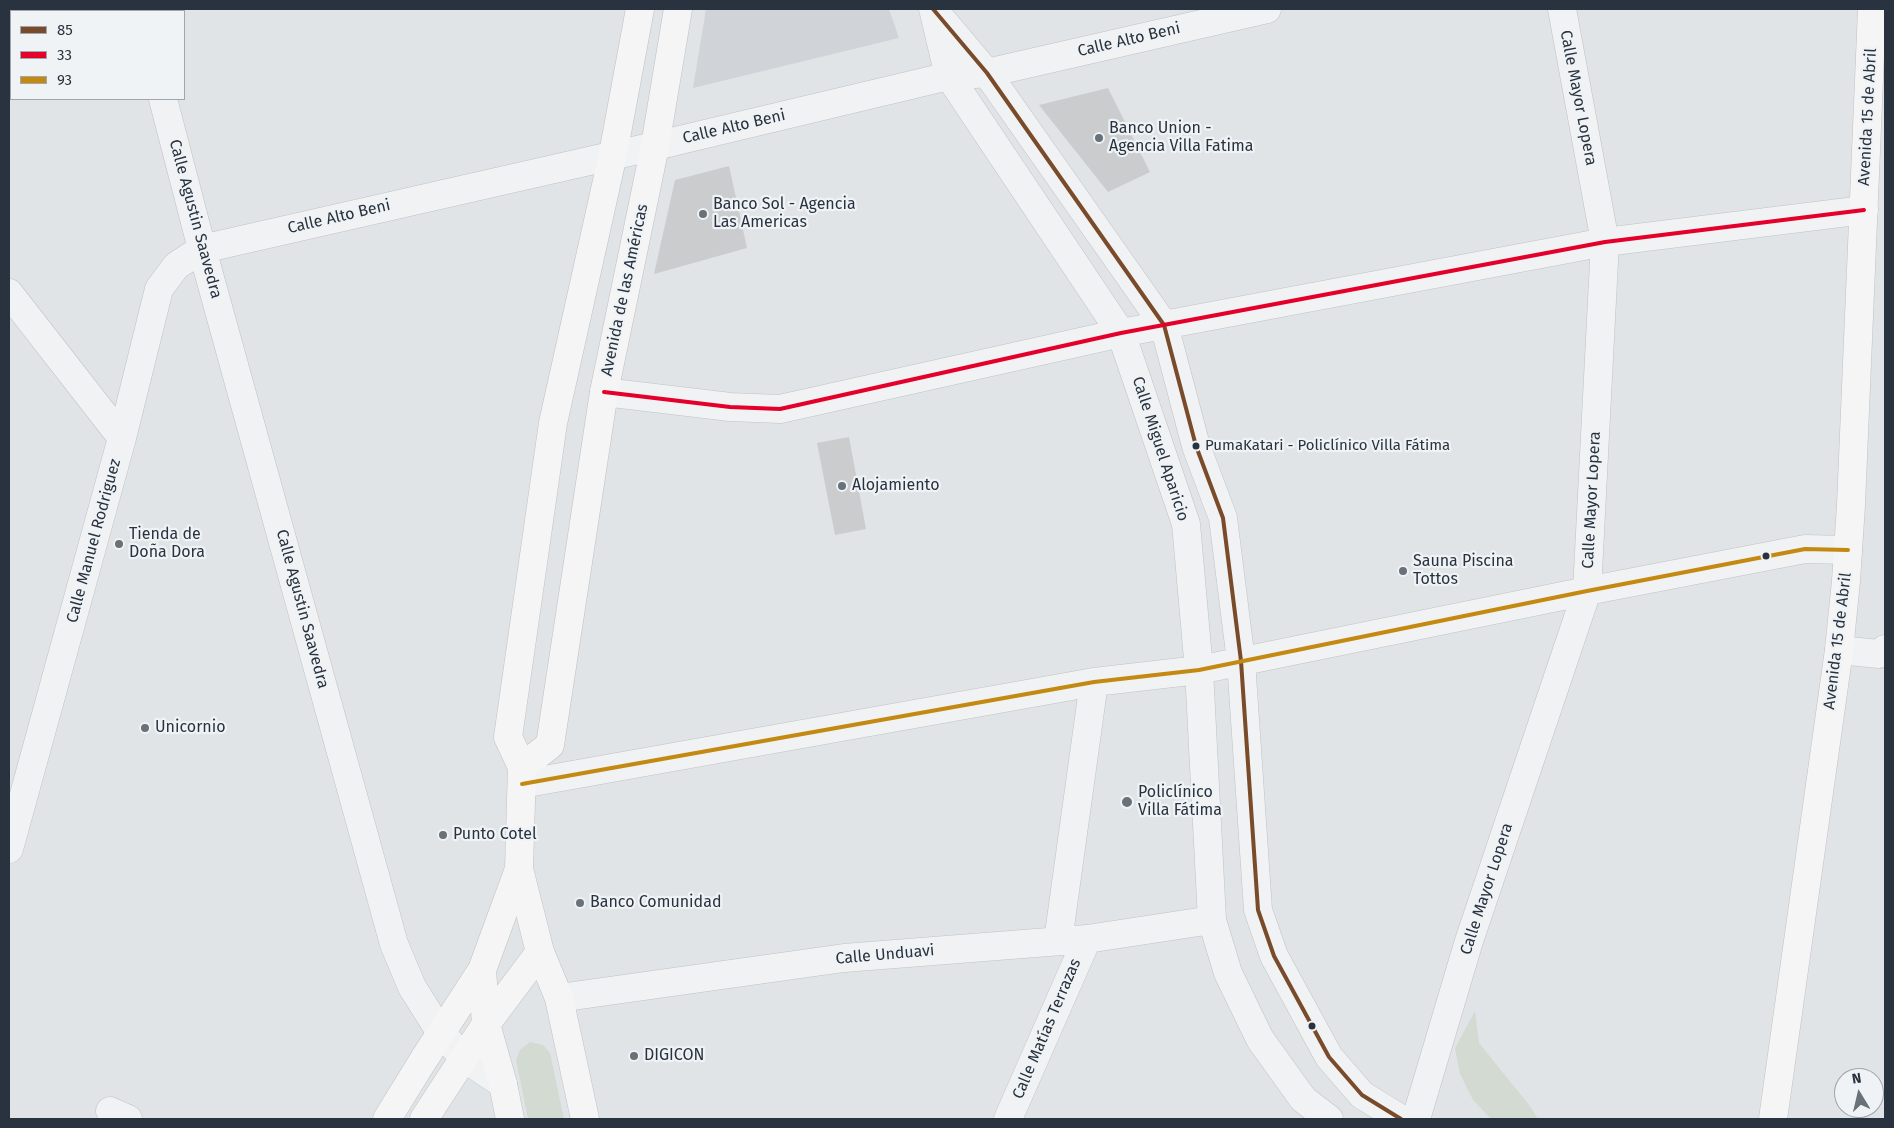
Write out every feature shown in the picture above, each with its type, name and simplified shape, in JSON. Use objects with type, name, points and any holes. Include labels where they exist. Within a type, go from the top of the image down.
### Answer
[{"type":"main road","points":[[585,1119],[559,998],[540,952],[519,869],[522,776],[508,737],[553,423],[613,154],[640,9]]},
{"type":"main road","name":"Avenida de las Américas","points":[[522,776],[550,745],[604,392],[655,146],[678,9]]},
{"type":"main road","name":"Avenida 15 de Abril","points":[[1773,1119],[1839,650],[1848,550],[1872,9]]},
{"type":"main road","points":[[387,1119],[482,970],[519,869]]},
{"type":"main road","points":[[424,1119],[486,1024],[540,952]]},
{"type":"main road","points":[[482,970],[486,1024],[503,1084],[510,1119]]},
{"type":"street","name":"Calle Miguel Aparicio","points":[[933,9],[987,73],[1164,325],[1196,446],[1223,518],[1241,661],[1258,910],[1274,956],[1329,1057],[1362,1094],[1400,1119]]},
{"type":"street","name":"Calle Miguel Aparicio","points":[[933,9],[949,76],[1121,333],[1186,524],[1200,670],[1212,920],[1228,973],[1260,1039],[1303,1099],[1329,1119]]},
{"type":"street","name":"Calle Alto Beni","points":[[202,249],[613,154],[655,146],[949,76],[987,73],[1267,9]]},
{"type":"street","name":"Calle Mayor Lopera","points":[[1416,1119],[1469,941],[1587,591],[1605,242],[1562,9]]},
{"type":"street","name":"Calle Agustin Saavedra","points":[[163,100],[202,249],[394,944],[412,987],[441,1033],[464,1058],[503,1084]]},
{"type":"street","points":[[604,392],[730,407],[780,409],[1121,333],[1605,242],[1864,210]]},
{"type":"street","name":"Calle Manuel Rodriguez","points":[[9,849],[122,438],[159,290],[176,266],[202,249]]},
{"type":"street","points":[[9,293],[122,438]]},
{"type":"street","points":[[522,776],[1094,682],[1200,670],[1587,591],[1805,549],[1848,550]]},
{"type":"street","points":[[1839,650],[1879,654],[1885,649]]},
{"type":"street","points":[[1058,941],[1094,682]]},
{"type":"street","name":"Calle Unduavi","points":[[559,998],[844,958],[1058,941],[1212,920]]},
{"type":"street","name":"Calle Matías Terrazas","points":[[1008,1119],[1086,938]]},
{"type":"shaded area","points":[[706,9],[889,9],[899,38],[693,88]]},
{"type":"shaded area","points":[[1475,1011],[1479,1043],[1530,1106],[1538,1119],[1491,1119],[1473,1100],[1460,1074],[1455,1048]]},
{"type":"shaded area","points":[[530,1042],[543,1045],[550,1053],[564,1119],[528,1119],[516,1060],[520,1050]]},
{"type":"building","name":"Banco Union - Agencia Villa Fatima","points":[[1108,88],[1150,172],[1108,192],[1039,105]]},
{"type":"building","name":"Banco Sol - Agencia Las Americas","points":[[729,166],[747,248],[654,274],[675,180]]},
{"type":"building","name":"Alojamiento","points":[[849,437],[866,529],[835,535],[817,443]]},
{"type":"transit line","name":"85","points":[[933,9],[987,73],[1164,325],[1196,446],[1223,518],[1241,661],[1258,910],[1274,956],[1329,1057],[1362,1095],[1401,1119]]},
{"type":"transit line","name":"33","points":[[604,392],[730,407],[780,409],[1121,333],[1605,242],[1864,210]]},
{"type":"transit line","name":"93","points":[[522,784],[1094,682],[1199,670],[1805,549],[1848,550]]},
{"type":"place","name":"Banco Union - Agencia Villa Fatima","points":[[1099,138]]},
{"type":"place","name":"Banco Sol - Agencia Las Americas","points":[[703,214]]},
{"type":"place","name":"PumaKatari - Policlínico Villa Fátima","points":[[1196,446]]},
{"type":"place","name":"Alojamiento","points":[[842,486]]},
{"type":"place","name":"Tienda de Doña Dora","points":[[119,544]]},
{"type":"place","name":"Sauna Piscina Tottos","points":[[1403,571]]},
{"type":"place","name":"Unicornio","points":[[145,728]]},
{"type":"place","name":"Policlínico Villa Fátima","points":[[1127,802]]},
{"type":"place","name":"Punto Cotel","points":[[443,835]]},
{"type":"place","name":"Banco Comunidad","points":[[580,903]]},
{"type":"place","name":"DIGICON","points":[[634,1056]]}]
